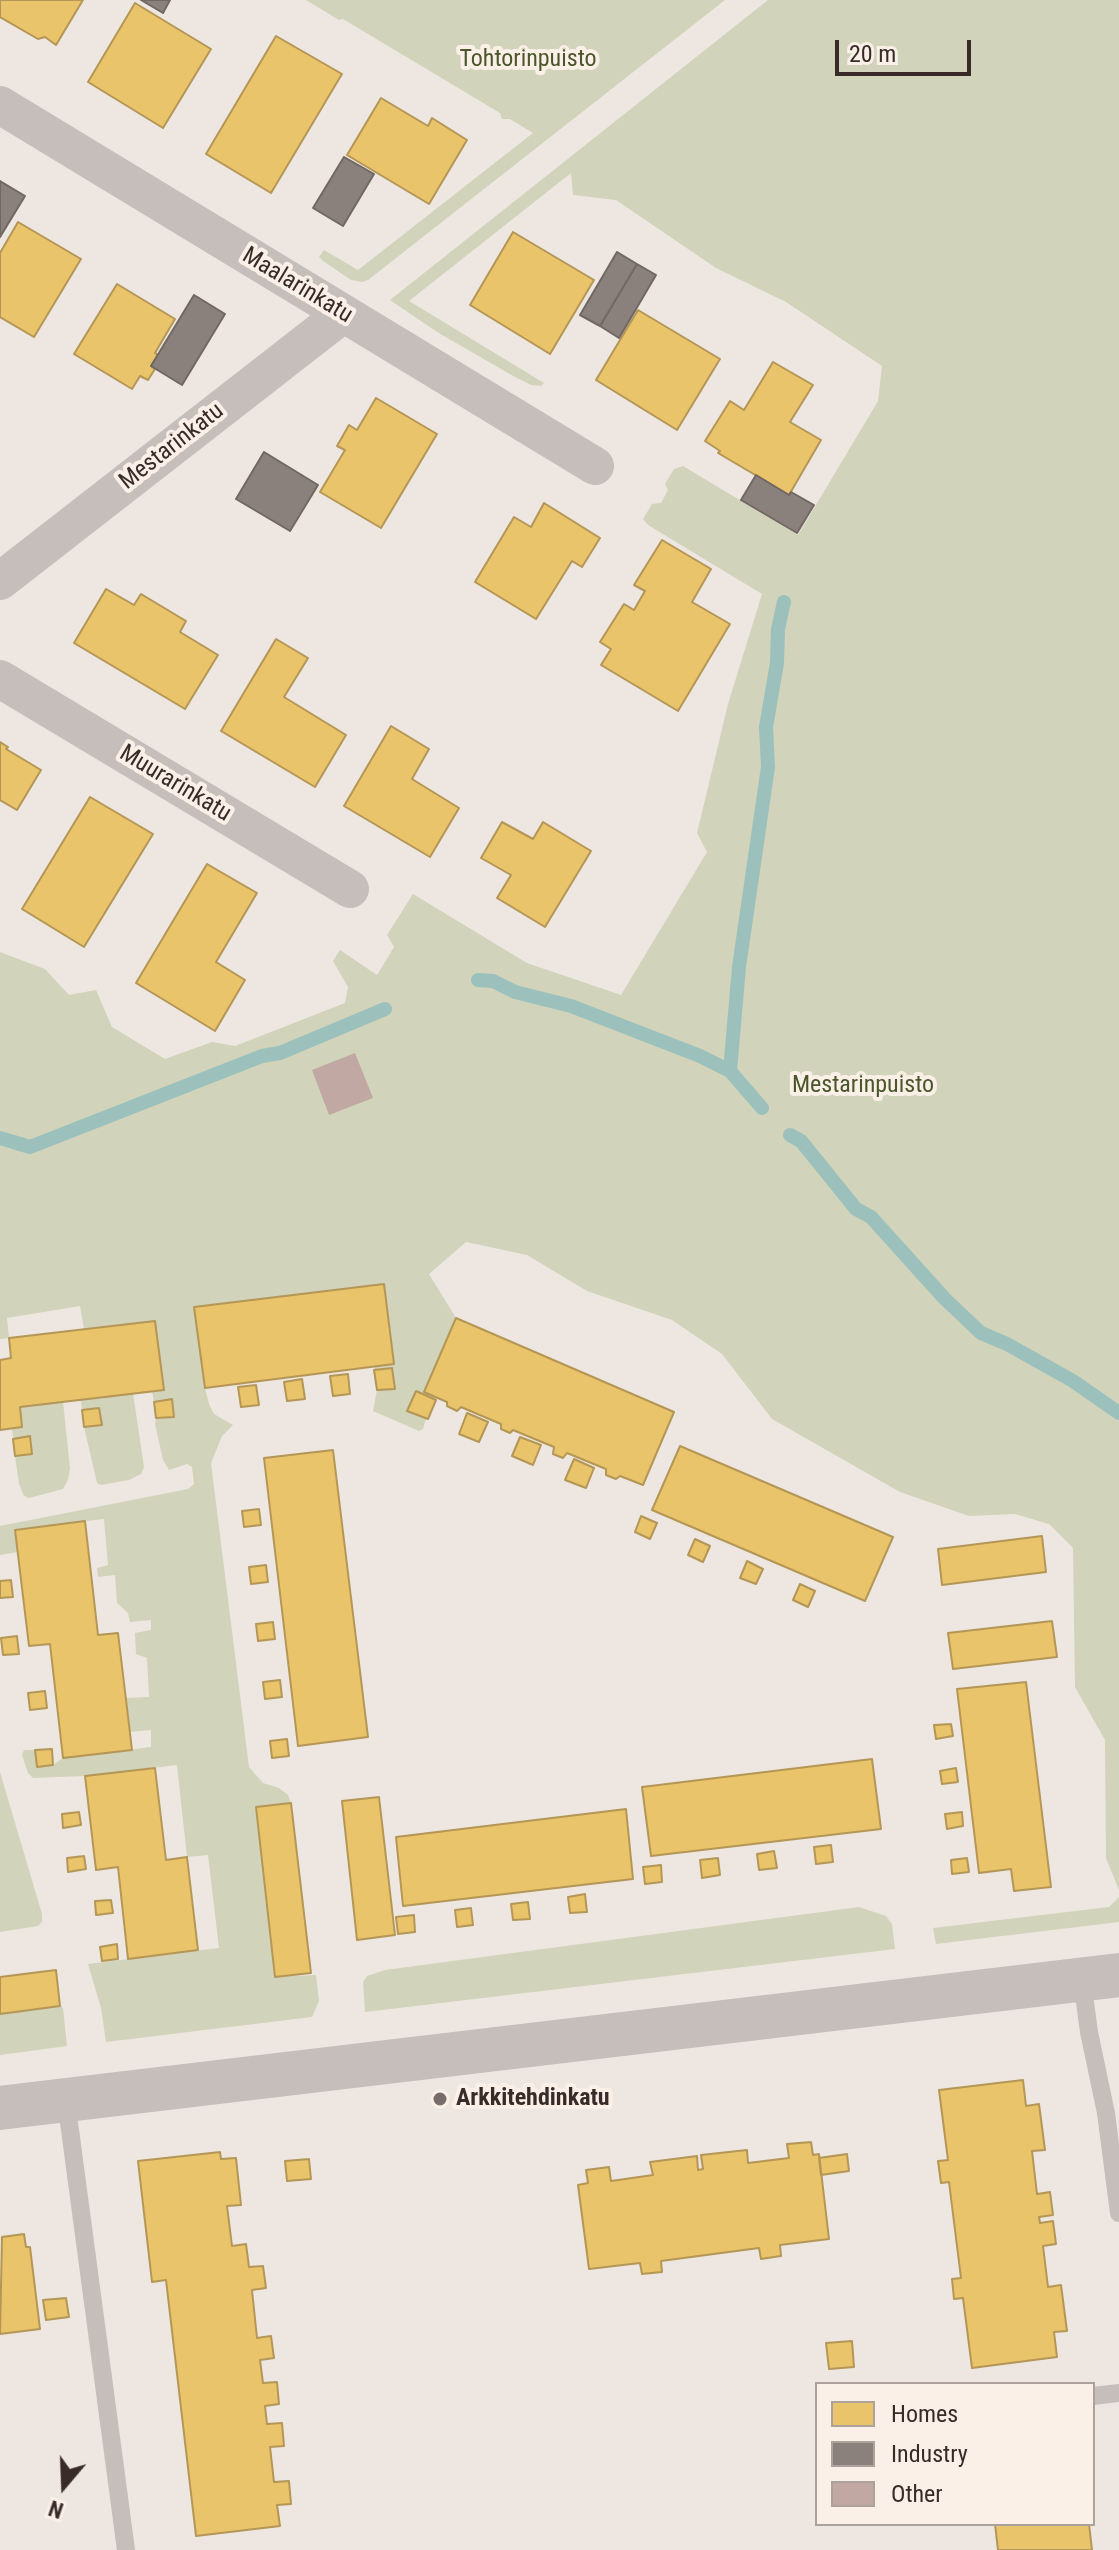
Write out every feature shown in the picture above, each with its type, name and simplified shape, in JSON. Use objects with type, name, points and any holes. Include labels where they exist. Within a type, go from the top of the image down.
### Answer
[{"type":"street","name":"Maalarinkatu","points":[[0,105],[595,466]]},
{"type":"street","name":"Mestarinkatu","points":[[0,581],[343,314]]},
{"type":"street","name":"Muurarinkatu","points":[[0,679],[350,889]]},
{"type":"street","points":[[0,2108],[1100,1978]]},
{"type":"lane","points":[[1100,1978],[1089,2032],[1106,2113],[1119,2213]]},
{"type":"lane","points":[[66,2100],[126,2550]]},
{"type":"lane","points":[[1095,2396],[1119,2393]]},
{"type":"green space","name":"Tohtorinpuisto","points":[[306,0],[725,0],[362,282],[351,280],[319,257],[324,250],[358,270],[533,133],[510,119],[502,119],[500,113]]},
{"type":"green space","name":"Mestarinpuisto","points":[[768,0],[1119,0],[1119,1890],[1106,1858],[1105,1740],[1075,1687],[1073,1548],[1049,1524],[1015,1514],[969,1516],[900,1492],[772,1419],[722,1354],[672,1320],[587,1291],[527,1255],[466,1242],[429,1274],[456,1318],[425,1392],[435,1399],[416,1391],[407,1410],[426,1419],[423,1429],[419,1431],[373,1411],[377,1390],[395,1388],[392,1369],[374,1370],[375,1367],[394,1364],[383,1284],[195,1308],[209,1404],[214,1414],[233,1425],[222,1436],[211,1463],[249,1767],[263,1783],[279,1788],[288,1795],[291,1803],[256,1808],[275,1977],[316,1975],[319,2001],[312,2017],[106,2042],[101,2008],[88,1964],[219,1948],[208,1855],[187,1857],[177,1765],[85,1776],[33,1778],[28,1773],[22,1755],[24,1750],[35,1750],[37,1767],[53,1765],[63,1758],[151,1747],[151,1730],[129,1732],[126,1698],[149,1697],[147,1658],[136,1654],[135,1633],[151,1630],[151,1620],[130,1622],[128,1613],[117,1603],[115,1575],[98,1577],[97,1568],[108,1565],[104,1519],[15,1529],[18,1552],[0,1555],[0,1526],[188,1489],[194,1484],[192,1467],[187,1464],[169,1470],[163,1460],[155,1424],[156,1418],[173,1417],[172,1399],[154,1402],[152,1391],[164,1389],[155,1321],[84,1329],[80,1306],[7,1318],[9,1338],[0,1339],[0,952],[45,969],[69,995],[96,990],[112,1027],[165,1059],[212,1042],[235,1046],[345,1003],[348,987],[333,961],[340,950],[377,975],[394,947],[387,935],[413,894],[527,963],[621,995],[707,852],[697,833],[728,704],[762,594],[648,525],[643,519],[652,504],[661,503],[668,490],[665,484],[674,469],[683,466],[798,535],[878,401],[882,366],[786,302],[716,268],[616,200],[573,195],[571,173],[409,301],[544,383],[541,386],[515,377],[437,332],[390,300]]},
{"type":"green space","points":[[133,1393],[144,1467],[141,1474],[129,1480],[101,1485],[97,1483],[84,1427],[101,1425],[99,1408],[82,1410],[81,1400]]},
{"type":"green space","points":[[63,1402],[70,1468],[68,1480],[63,1489],[29,1498],[24,1496],[19,1484],[15,1456],[32,1454],[30,1437],[13,1439],[12,1428],[22,1427],[20,1407]]},
{"type":"green space","points":[[0,1772],[42,1922],[38,1926],[0,1932]]},
{"type":"green space","points":[[1119,1897],[1119,1922],[936,1944],[933,1928],[1109,1907]]},
{"type":"green space","points":[[859,1907],[886,1916],[892,1924],[895,1949],[365,2012],[363,1982],[367,1976],[385,1970]]},
{"type":"green space","points":[[63,2008],[67,2046],[0,2055],[0,2014]]},
{"type":"building: Homes","points":[[0,0],[83,0],[56,45],[45,37],[38,39],[0,17]]},
{"type":"building: Homes","points":[[135,3],[211,49],[163,128],[88,82]]},
{"type":"building: Homes","points":[[276,36],[342,74],[271,193],[206,154]]},
{"type":"building: Homes","points":[[381,98],[428,126],[432,118],[467,140],[429,204],[347,155]]},
{"type":"building: Homes","points":[[18,222],[81,259],[34,337],[0,317],[0,253]]},
{"type":"building: Homes","points":[[513,232],[594,280],[550,354],[470,305]]},
{"type":"building: Homes","points":[[117,284],[175,319],[155,353],[158,355],[151,366],[155,369],[148,380],[140,376],[132,389],[74,354]]},
{"type":"building: Homes","points":[[638,310],[720,359],[677,430],[596,380]]},
{"type":"building: Homes","points":[[773,362],[813,385],[790,422],[821,440],[789,495],[718,453],[720,451],[705,441],[730,401],[744,410]]},
{"type":"building: Homes","points":[[376,398],[437,434],[381,528],[320,492],[345,450],[337,446],[349,425],[357,430]]},
{"type":"building: Homes","points":[[544,503],[600,538],[582,567],[572,561],[536,619],[475,582],[514,517],[531,527]]},
{"type":"building: Homes","points":[[662,540],[711,569],[692,602],[730,624],[678,711],[601,665],[611,649],[600,642],[624,604],[634,610],[645,591],[634,585]]},
{"type":"building: Homes","points":[[106,589],[134,605],[141,594],[186,621],[180,632],[218,655],[185,709],[74,643]]},
{"type":"building: Homes","points":[[276,639],[308,658],[284,697],[346,735],[315,787],[221,731]]},
{"type":"building: Homes","points":[[391,726],[429,749],[412,779],[459,808],[430,857],[344,806]]},
{"type":"building: Homes","points":[[0,742],[41,770],[17,810],[0,800]]},
{"type":"building: Homes","points":[[90,797],[153,834],[84,947],[22,909]]},
{"type":"building: Homes","points":[[502,822],[533,839],[543,822],[591,851],[545,927],[497,898],[511,875],[481,858]]},
{"type":"building: Homes","points":[[207,864],[257,893],[216,962],[245,980],[215,1031],[136,983]]},
{"type":"building: Homes","points":[[384,1284],[394,1364],[205,1388],[194,1307]]},
{"type":"building: Homes","points":[[456,1318],[674,1412],[643,1485],[620,1476],[616,1479],[606,1475],[606,1469],[567,1453],[563,1458],[553,1454],[554,1447],[513,1430],[510,1433],[501,1429],[501,1424],[461,1407],[457,1411],[447,1406],[447,1402],[424,1392]]},
{"type":"building: Homes","points":[[155,1321],[164,1390],[20,1407],[22,1427],[0,1430],[0,1360],[11,1358],[9,1338]]},
{"type":"building: Homes","points":[[392,1368],[395,1389],[377,1390],[374,1370]]},
{"type":"building: Homes","points":[[348,1374],[350,1394],[333,1396],[330,1376]]},
{"type":"building: Homes","points":[[302,1379],[305,1399],[287,1401],[284,1382]]},
{"type":"building: Homes","points":[[256,1385],[259,1405],[241,1407],[238,1387]]},
{"type":"building: Homes","points":[[416,1391],[436,1400],[428,1419],[407,1411]]},
{"type":"building: Homes","points":[[172,1399],[174,1417],[156,1418],[154,1402]]},
{"type":"building: Homes","points":[[99,1408],[102,1425],[84,1427],[82,1410]]},
{"type":"building: Homes","points":[[467,1413],[488,1422],[479,1442],[459,1434]]},
{"type":"building: Homes","points":[[30,1436],[32,1454],[15,1456],[13,1439]]},
{"type":"building: Homes","points":[[520,1437],[541,1445],[533,1465],[512,1456]]},
{"type":"building: Homes","points":[[680,1446],[893,1537],[865,1601],[652,1510]]},
{"type":"building: Homes","points":[[333,1450],[368,1737],[298,1746],[264,1458]]},
{"type":"building: Homes","points":[[574,1459],[594,1468],[586,1488],[565,1480]]},
{"type":"building: Homes","points":[[259,1509],[261,1525],[244,1527],[242,1511]]},
{"type":"building: Homes","points":[[641,1516],[657,1523],[650,1539],[635,1532]]},
{"type":"building: Homes","points":[[85,1521],[98,1635],[118,1633],[132,1750],[63,1758],[50,1644],[29,1646],[15,1530]]},
{"type":"building: Homes","points":[[1042,1536],[1046,1572],[942,1585],[938,1549]]},
{"type":"building: Homes","points":[[695,1539],[710,1546],[703,1562],[688,1555]]},
{"type":"building: Homes","points":[[747,1561],[763,1569],[756,1584],[740,1578]]},
{"type":"building: Homes","points":[[266,1565],[268,1582],[251,1584],[249,1567]]},
{"type":"building: Homes","points":[[11,1580],[13,1597],[0,1598],[0,1581]]},
{"type":"building: Homes","points":[[800,1584],[815,1591],[808,1607],[793,1600]]},
{"type":"building: Homes","points":[[1052,1621],[1057,1657],[953,1669],[948,1633]]},
{"type":"building: Homes","points":[[273,1622],[275,1639],[258,1641],[256,1624]]},
{"type":"building: Homes","points":[[17,1636],[19,1654],[3,1655],[1,1638]]},
{"type":"building: Homes","points":[[280,1680],[282,1697],[265,1699],[263,1682]]},
{"type":"building: Homes","points":[[1026,1682],[1051,1887],[1014,1891],[1011,1869],[979,1873],[957,1689]]},
{"type":"building: Homes","points":[[45,1691],[47,1708],[30,1710],[28,1693]]},
{"type":"building: Homes","points":[[951,1724],[953,1736],[936,1739],[934,1725]]},
{"type":"building: Homes","points":[[287,1739],[289,1756],[272,1758],[270,1741]]},
{"type":"building: Homes","points":[[52,1749],[53,1765],[37,1767],[35,1750]]},
{"type":"building: Homes","points":[[872,1759],[881,1829],[651,1856],[642,1787]]},
{"type":"building: Homes","points":[[155,1768],[166,1860],[187,1857],[198,1950],[128,1959],[118,1867],[96,1870],[85,1776]]},
{"type":"building: Homes","points":[[956,1768],[958,1782],[942,1784],[940,1771]]},
{"type":"building: Homes","points":[[379,1797],[395,1935],[357,1940],[342,1801]]},
{"type":"building: Homes","points":[[291,1803],[311,1973],[275,1977],[256,1807]]},
{"type":"building: Homes","points":[[626,1809],[633,1879],[403,1906],[396,1837]]},
{"type":"building: Homes","points":[[79,1812],[81,1825],[63,1828],[62,1814]]},
{"type":"building: Homes","points":[[962,1812],[963,1826],[947,1829],[945,1814]]},
{"type":"building: Homes","points":[[831,1845],[833,1862],[816,1864],[814,1847]]},
{"type":"building: Homes","points":[[774,1851],[777,1868],[759,1870],[757,1854]]},
{"type":"building: Homes","points":[[84,1856],[86,1869],[68,1872],[67,1858]]},
{"type":"building: Homes","points":[[718,1858],[720,1875],[702,1878],[700,1860]]},
{"type":"building: Homes","points":[[967,1858],[969,1872],[952,1874],[951,1860]]},
{"type":"building: Homes","points":[[661,1865],[662,1882],[645,1884],[643,1867]]},
{"type":"building: Homes","points":[[585,1894],[587,1912],[570,1913],[568,1897]]},
{"type":"building: Homes","points":[[111,1900],[113,1913],[96,1915],[95,1901]]},
{"type":"building: Homes","points":[[528,1902],[530,1919],[513,1920],[511,1904]]},
{"type":"building: Homes","points":[[471,1908],[473,1925],[457,1927],[455,1910]]},
{"type":"building: Homes","points":[[414,1915],[415,1932],[398,1934],[396,1917]]},
{"type":"building: Homes","points":[[117,1944],[118,1959],[102,1961],[100,1947]]},
{"type":"building: Homes","points":[[56,1970],[60,2006],[0,2014],[0,1977]]},
{"type":"building: Homes","points":[[1023,2080],[1026,2106],[1039,2104],[1045,2150],[1032,2151],[1037,2194],[1050,2192],[1053,2215],[1039,2217],[1040,2223],[1053,2221],[1056,2244],[1043,2246],[1048,2287],[1061,2285],[1067,2331],[1054,2332],[1057,2357],[972,2368],[963,2298],[954,2299],[952,2279],[961,2278],[949,2182],[941,2183],[938,2161],[948,2160],[939,2090]]},
{"type":"building: Homes","points":[[811,2142],[813,2155],[819,2154],[829,2239],[780,2245],[781,2256],[761,2259],[759,2248],[661,2261],[662,2272],[642,2274],[640,2263],[589,2269],[578,2185],[588,2183],[586,2170],[609,2167],[611,2181],[653,2175],[650,2162],[697,2156],[698,2170],[703,2169],[701,2155],[747,2150],[748,2163],[789,2158],[787,2144]]},
{"type":"building: Homes","points":[[220,2152],[221,2159],[236,2158],[241,2205],[227,2206],[232,2246],[246,2244],[249,2267],[263,2266],[266,2288],[252,2290],[257,2338],[271,2336],[274,2358],[260,2360],[263,2383],[277,2382],[279,2404],[265,2406],[267,2424],[282,2423],[284,2446],[270,2447],[274,2482],[289,2481],[291,2504],[277,2505],[280,2526],[196,2536],[166,2280],[152,2282],[138,2161]]},
{"type":"building: Homes","points":[[847,2154],[849,2171],[821,2175],[819,2158]]},
{"type":"building: Homes","points":[[309,2159],[311,2179],[287,2181],[285,2161]]},
{"type":"building: Homes","points":[[24,2234],[26,2247],[30,2247],[40,2329],[0,2334],[2,2237]]},
{"type":"building: Homes","points":[[66,2298],[69,2317],[46,2320],[43,2300]]},
{"type":"building: Homes","points":[[852,2341],[854,2367],[829,2369],[826,2343]]},
{"type":"building: Homes","points":[[995,2526],[1089,2526],[1092,2550],[998,2550]]},
{"type":"building: Industry","points":[[141,0],[170,0],[163,13]]},
{"type":"building: Industry","points":[[344,157],[374,174],[343,226],[313,208]]},
{"type":"building: Industry","points":[[0,181],[25,196],[0,237]]},
{"type":"building: Industry","points":[[617,252],[637,264],[600,326],[580,315]]},
{"type":"building: Industry","points":[[637,264],[656,275],[619,338],[600,326]]},
{"type":"building: Industry","points":[[194,295],[225,314],[182,385],[151,366]]},
{"type":"building: Industry","points":[[264,452],[318,485],[290,531],[236,499]]},
{"type":"building: Industry","points":[[756,475],[789,495],[791,492],[814,505],[797,533],[741,500]]},
{"type":"building: Other","points":[[355,1053],[373,1098],[329,1115],[312,1070]]},
{"type":"waterway","points":[[762,1108],[730,1071],[739,967],[768,767],[766,727],[784,602]]},
{"type":"waterway","points":[[478,980],[493,981],[515,992],[571,1006],[700,1056],[730,1071]]},
{"type":"waterway","points":[[0,1138],[30,1147],[262,1056],[280,1053],[385,1009]]},
{"type":"waterway","points":[[790,1135],[801,1141],[856,1209],[871,1217],[945,1299],[981,1333],[1073,1381],[1119,1413]]},
{"type":"place","name":"Arkkitehdinkatu","points":[[440,2099]]}]
